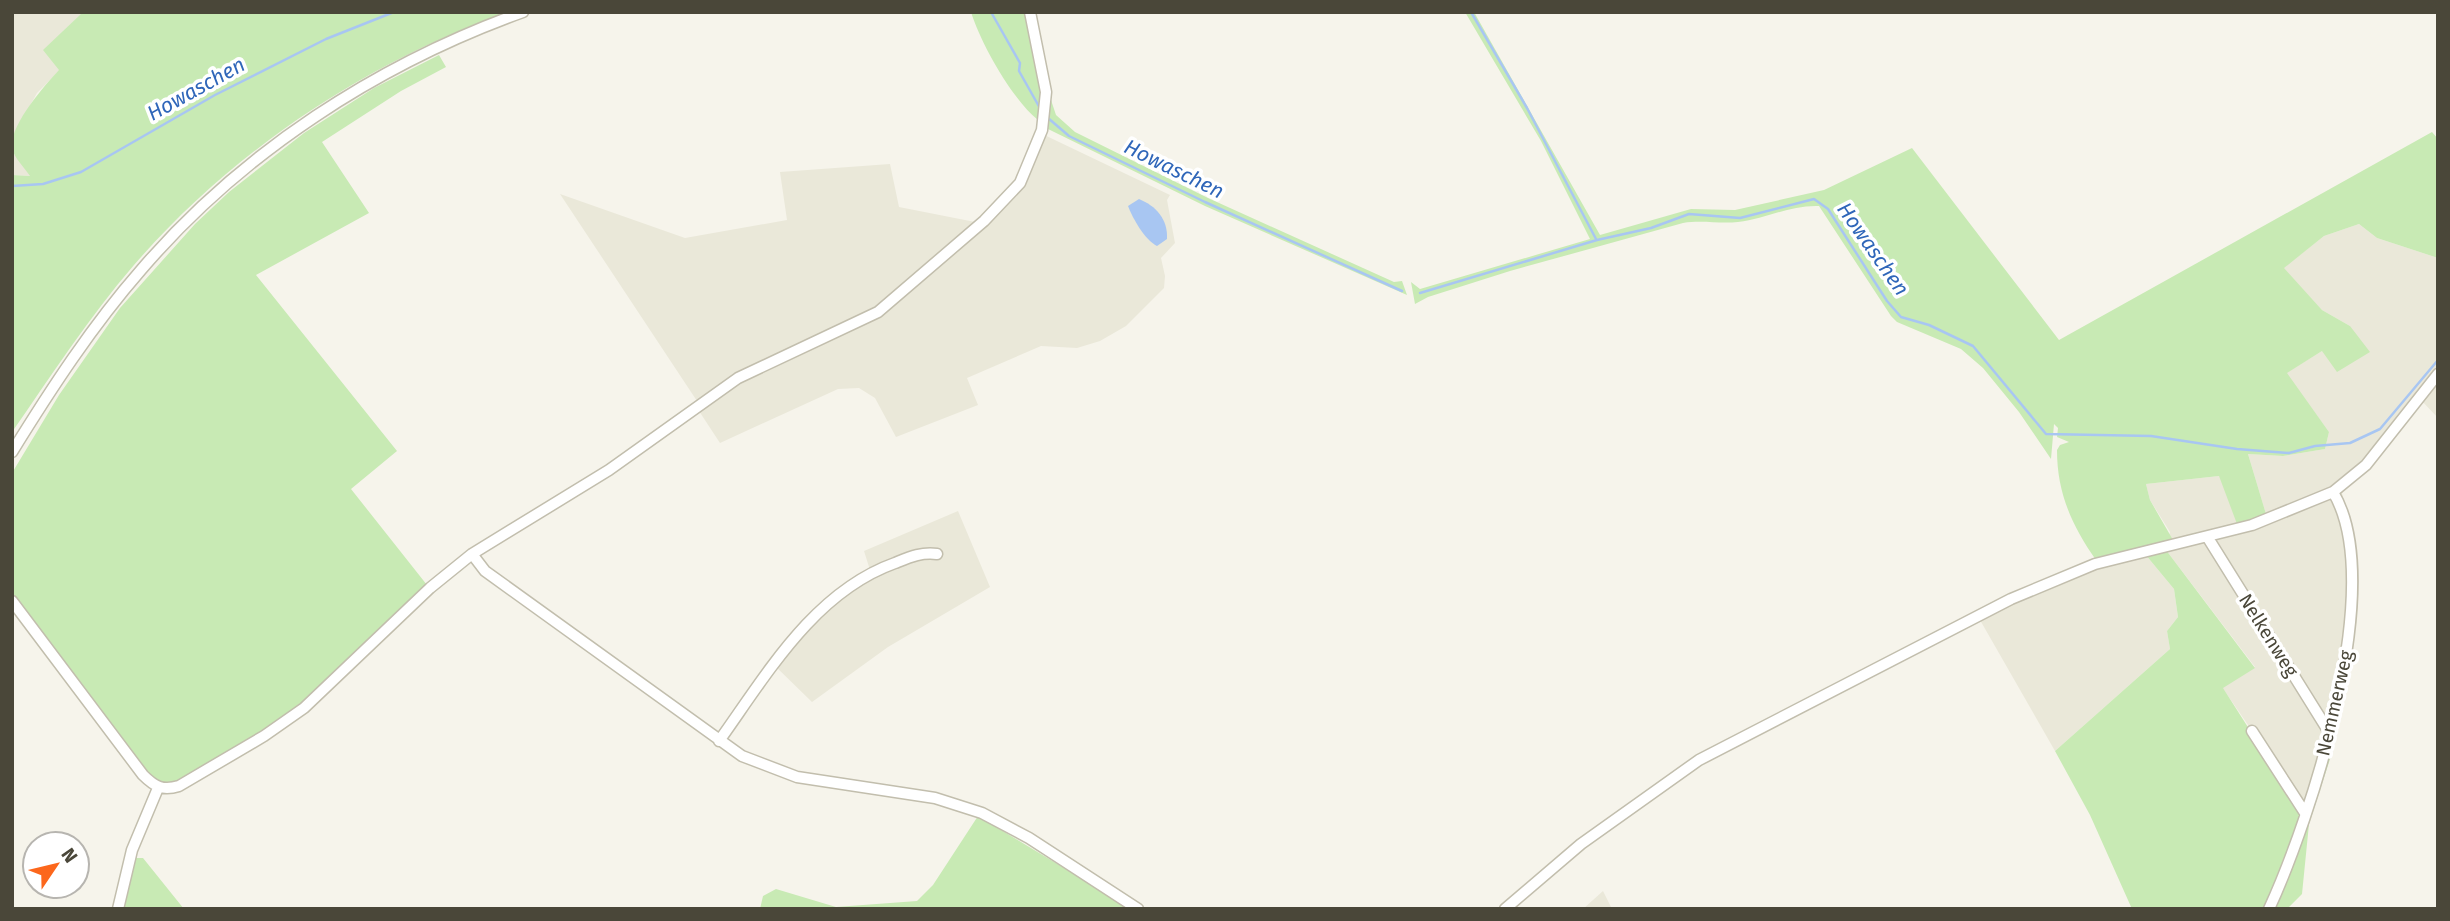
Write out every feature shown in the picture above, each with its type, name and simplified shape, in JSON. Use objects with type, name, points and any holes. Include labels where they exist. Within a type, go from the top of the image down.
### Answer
[{"type":"street","points":[[12,452],[51,391],[115,302],[162,247],[223,188],[299,128],[371,82],[443,44],[523,12]]},
{"type":"street","points":[[12,601],[143,775],[158,788],[167,790],[179,786],[264,736],[304,708],[430,588],[472,554],[609,470],[738,378],[890,303],[1007,199],[1029,166],[1046,104],[1030,12]]},
{"type":"street","points":[[1505,909],[1581,844],[1650,792],[1737,738],[2011,599],[2070,573],[2141,551],[2252,526],[2333,492],[2366,465],[2438,374]]},
{"type":"street","name":"Nemmerweg","points":[[2269,909],[2305,813],[2344,671],[2351,610],[2347,538],[2341,507],[2333,492]]},
{"type":"street","name":"Nelkenweg","points":[[2208,538],[2329,732]]},
{"type":"street","points":[[719,741],[791,641],[825,606],[880,569],[923,552],[937,554]]},
{"type":"street","points":[[472,554],[477,564],[496,579],[742,756],[788,774],[935,798],[982,813],[1005,823],[1138,909]]},
{"type":"street","points":[[2252,731],[2305,813]]},
{"type":"street","points":[[118,909],[132,850],[158,788]]},
{"type":"shaded area","points":[[12,12],[83,12],[44,50],[60,70],[37,93],[12,138]]},
{"type":"shaded area","points":[[1036,131],[1170,195],[1167,200],[1175,243],[1161,258],[1165,276],[1164,288],[1126,326],[1100,341],[1077,348],[1041,346],[967,378],[978,405],[896,437],[875,398],[859,388],[838,389],[720,443],[699,411],[697,401],[560,194],[685,238],[787,220],[780,172],[890,164],[899,207],[975,222],[1015,181],[1032,149]]},
{"type":"shaded area","points":[[12,151],[31,176],[12,175]]},
{"type":"shaded area","points":[[2359,224],[2377,238],[2438,258],[2438,418],[2421,400],[2342,493],[2349,522],[2355,604],[2354,641],[2341,708],[2309,814],[2222,687],[2255,667],[2166,550],[2170,532],[2150,500],[2146,484],[2219,476],[2266,514],[2248,454],[2283,456],[2325,449],[2329,432],[2286,373],[2322,351],[2350,326],[2322,310],[2283,268],[2324,236]]},
{"type":"shaded area","points":[[958,511],[990,587],[888,647],[812,702],[772,663],[870,570],[864,551]]},
{"type":"shaded area","points":[[2145,554],[2174,589],[2178,617],[2167,631],[2170,649],[2055,751],[1980,620],[2009,603],[2093,568]]},
{"type":"shaded area","points":[[1603,891],[1612,909],[1583,909]]},
{"type":"green space","points":[[83,12],[507,12],[402,57],[353,85],[304,115],[214,184],[173,223],[117,285],[12,432],[12,175],[30,176],[13,152],[13,139],[29,107],[59,70],[43,50]]},
{"type":"green space","points":[[971,12],[1026,12],[1042,96],[1038,120],[1018,99],[998,70]]},
{"type":"green space","points":[[1465,12],[1474,12],[1600,235],[1691,209],[1735,210],[1824,190],[1912,148],[2059,340],[2432,132],[2438,139],[2438,258],[2377,238],[2359,224],[2324,236],[2284,268],[2322,310],[2350,326],[2370,352],[2337,372],[2322,351],[2287,373],[2329,432],[2325,449],[2283,456],[2248,454],[2266,514],[2237,524],[2219,476],[2146,484],[2150,500],[2173,540],[2096,560],[2073,522],[2063,495],[2057,450],[2060,445],[2069,442],[2057,437],[2058,428],[2054,424],[2051,459],[2019,412],[1983,368],[1961,349],[1897,322],[1819,206],[1808,206],[1738,222],[1683,223],[1510,271],[1428,297],[1415,304],[1411,282],[1420,289],[1590,239],[1541,141]]},
{"type":"green space","points":[[439,55],[446,67],[401,91],[322,142],[369,213],[256,275],[397,451],[351,489],[427,585],[303,703],[261,733],[177,782],[160,784],[145,771],[12,592],[12,473],[59,395],[120,308],[195,224],[229,192],[304,133],[374,88]]},
{"type":"green space","points":[[1051,100],[1056,115],[1075,132],[1208,198],[1394,282],[1402,281],[1407,295],[1205,206],[1048,129]]},
{"type":"green space","points":[[2166,550],[2255,668],[2223,688],[2302,812],[2264,909],[2132,909],[2090,815],[2055,751],[2170,649],[2167,631],[2178,617],[2174,589],[2145,554]]},
{"type":"green space","points":[[2329,750],[2332,753],[2309,824],[2302,894],[2287,909],[2272,909]]},
{"type":"green space","points":[[978,816],[1132,909],[760,909],[763,896],[776,889],[836,907],[917,901],[933,885]]},
{"type":"green space","points":[[134,858],[143,858],[184,909],[122,909]]},
{"type":"water","points":[[1139,199],[1156,209],[1163,219],[1167,239],[1157,246],[1136,223],[1128,206]]},
{"type":"waterway","name":"Howaschen","points":[[12,186],[43,184],[81,172],[215,95],[326,39],[394,12]]},
{"type":"waterway","name":"Howaschen","points":[[991,12],[1020,63],[1019,71],[1041,110]]},
{"type":"waterway","points":[[1471,12],[1527,108],[1596,239]]},
{"type":"waterway","name":"Howaschen","points":[[1048,118],[1069,136],[1205,202],[1402,291]]},
{"type":"waterway","name":"Howaschen","points":[[1420,293],[1597,240],[1651,228],[1689,214],[1740,218],[1814,199],[1828,209],[1887,301],[1901,317],[1929,325],[1973,346],[2046,434],[2151,436],[2237,449],[2289,453],[2315,446],[2350,443],[2380,429],[2438,360]]}]
